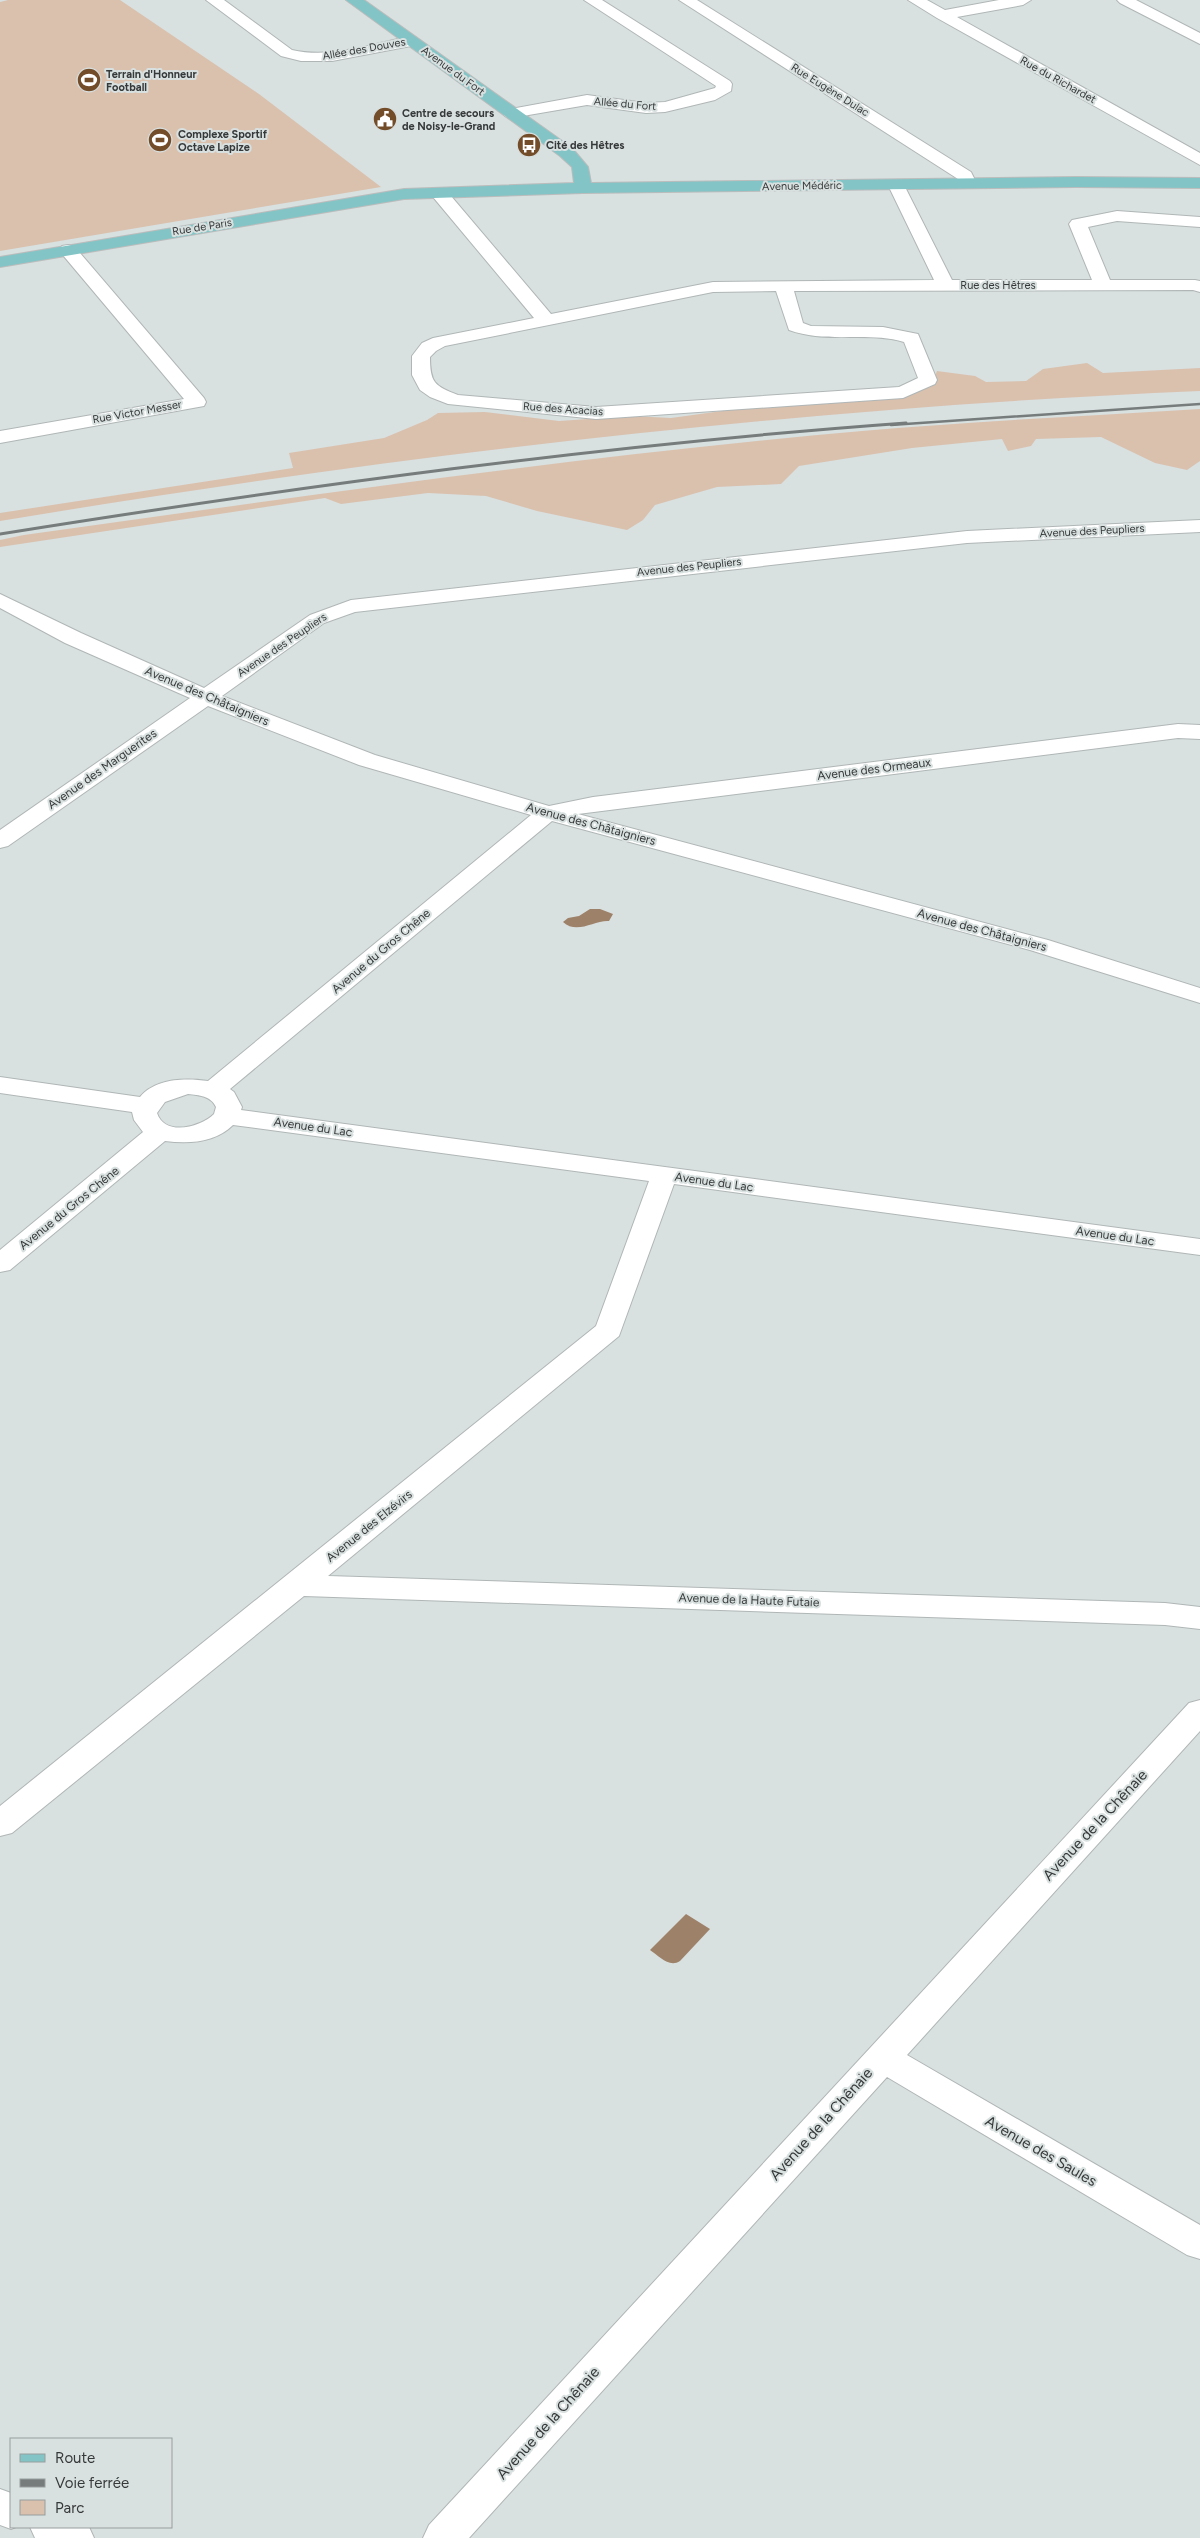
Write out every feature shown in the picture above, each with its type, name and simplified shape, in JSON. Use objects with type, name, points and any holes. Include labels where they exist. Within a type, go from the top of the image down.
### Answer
[{"type":"main road","name":"Avenue du Fort","points":[[354,0],[579,163],[583,174],[583,188]]},
{"type":"main road","name":"Avenue Médéric","points":[[404,194],[583,188],[1200,183]]},
{"type":"main road","name":"Rue de Paris","points":[[0,262],[404,194]]},
{"type":"street","name":"Allée des Douves","points":[[214,0],[287,53],[299,57],[319,57],[411,41]]},
{"type":"street","name":"Allée du Fort","points":[[511,113],[588,100],[646,108],[664,107],[709,97],[724,91],[724,84],[592,0]]},
{"type":"street","name":"Rue Eugène Dulac","points":[[687,0],[964,176],[969,184]]},
{"type":"street","name":"Rue du Richardet","points":[[916,0],[1200,160]]},
{"type":"street","points":[[942,15],[1023,0]]},
{"type":"street","points":[[1124,0],[1200,40]]},
{"type":"street","name":"Rue des Hêtres","points":[[896,185],[942,275],[944,285],[1195,285],[1200,288]]},
{"type":"street","points":[[440,192],[546,320]]},
{"type":"street","points":[[1103,285],[1078,224],[1117,216],[1200,222]]},
{"type":"street","name":"Rue Victor Messer","points":[[0,437],[197,402],[68,250]]},
{"type":"street","name":"Rue des Acacias","points":[[782,286],[795,326],[803,330],[820,332],[888,332],[912,338],[928,380],[903,392],[596,413],[455,400],[434,391],[422,382],[421,356],[429,347],[440,342],[713,287],[782,286],[944,285]]},
{"type":"street","name":"Avenue des Peupliers","points":[[205,697],[317,619],[358,605],[967,537],[1200,526]]},
{"type":"street","name":"Avenue des Châtaigniers","points":[[0,600],[73,638],[205,697],[367,760],[548,813],[1039,945],[1200,996]]},
{"type":"street","name":"Avenue des Marguerites","points":[[0,841],[205,697]]},
{"type":"street","name":"Avenue des Ormeaux","points":[[548,813],[593,804],[1178,731],[1200,732]]},
{"type":"street","name":"Avenue du Gros Chêne","points":[[213,1090],[548,813]]},
{"type":"street","points":[[0,1085],[146,1106]]},
{"type":"street","points":[[188,1086],[213,1090],[228,1101],[230,1109],[228,1116],[212,1130],[186,1136],[160,1132],[146,1120],[144,1113],[146,1106],[152,1098],[174,1088],[188,1086]]},
{"type":"street","name":"Avenue du Lac","points":[[228,1116],[1200,1247]]},
{"type":"street","name":"Avenue du Gros Chêne","points":[[0,1264],[160,1132]]},
{"type":"street","name":"Avenue des Elzévirs","points":[[0,1824],[297,1585],[608,1330],[664,1176]]},
{"type":"street","name":"Avenue de la Haute Futaie","points":[[297,1585],[1145,1613],[1200,1618]]},
{"type":"street","name":"Avenue de la Chênaie","points":[[443,2538],[1200,1711]]},
{"type":"street","name":"Avenue des Saules","points":[[882,2057],[1200,2244]]},
{"type":"street","points":[[52,2528],[74,2538]]},
{"type":"green space","name":"Complexe Sportif Octave Lapize","points":[[8,0],[120,0],[259,94],[381,187],[0,251],[0,2]]},
{"type":"green space","points":[[1087,363],[1103,373],[1200,368],[1200,391],[899,409],[748,422],[598,438],[298,475],[0,521],[0,513],[293,468],[289,453],[384,438],[427,420],[438,413],[485,412],[559,421],[632,416],[671,418],[796,401],[931,387],[937,371],[975,376],[986,382],[1026,381],[1043,369]]},
{"type":"green space","points":[[1200,409],[1200,461],[1187,470],[1155,463],[1101,437],[1036,439],[1031,446],[1008,451],[1002,439],[912,448],[799,466],[781,484],[717,487],[655,505],[643,520],[627,530],[537,511],[486,496],[428,493],[341,504],[325,498],[0,547],[0,540],[24,535],[443,478],[652,452],[904,427]]},
{"type":"shaded area","points":[[590,909],[600,909],[613,914],[609,921],[580,927],[568,926],[563,922],[568,918],[579,916]]},
{"type":"shaded area","points":[[686,1914],[710,1929],[680,1961],[676,1963],[668,1962],[650,1950]]},
{"type":"railway","points":[[891,425],[1200,404]]},
{"type":"railway","points":[[0,534],[339,484],[566,455],[792,432],[906,423]]},
{"type":"place","name":"Terrain d'Honneur Football","points":[[89,80]]},
{"type":"place","name":"Centre de secours de Noisy-le-Grand","points":[[385,119]]},
{"type":"place","name":"Complexe Sportif Octave Lapize","points":[[160,140]]},
{"type":"place","name":"Cité des Hêtres","points":[[529,145]]}]
